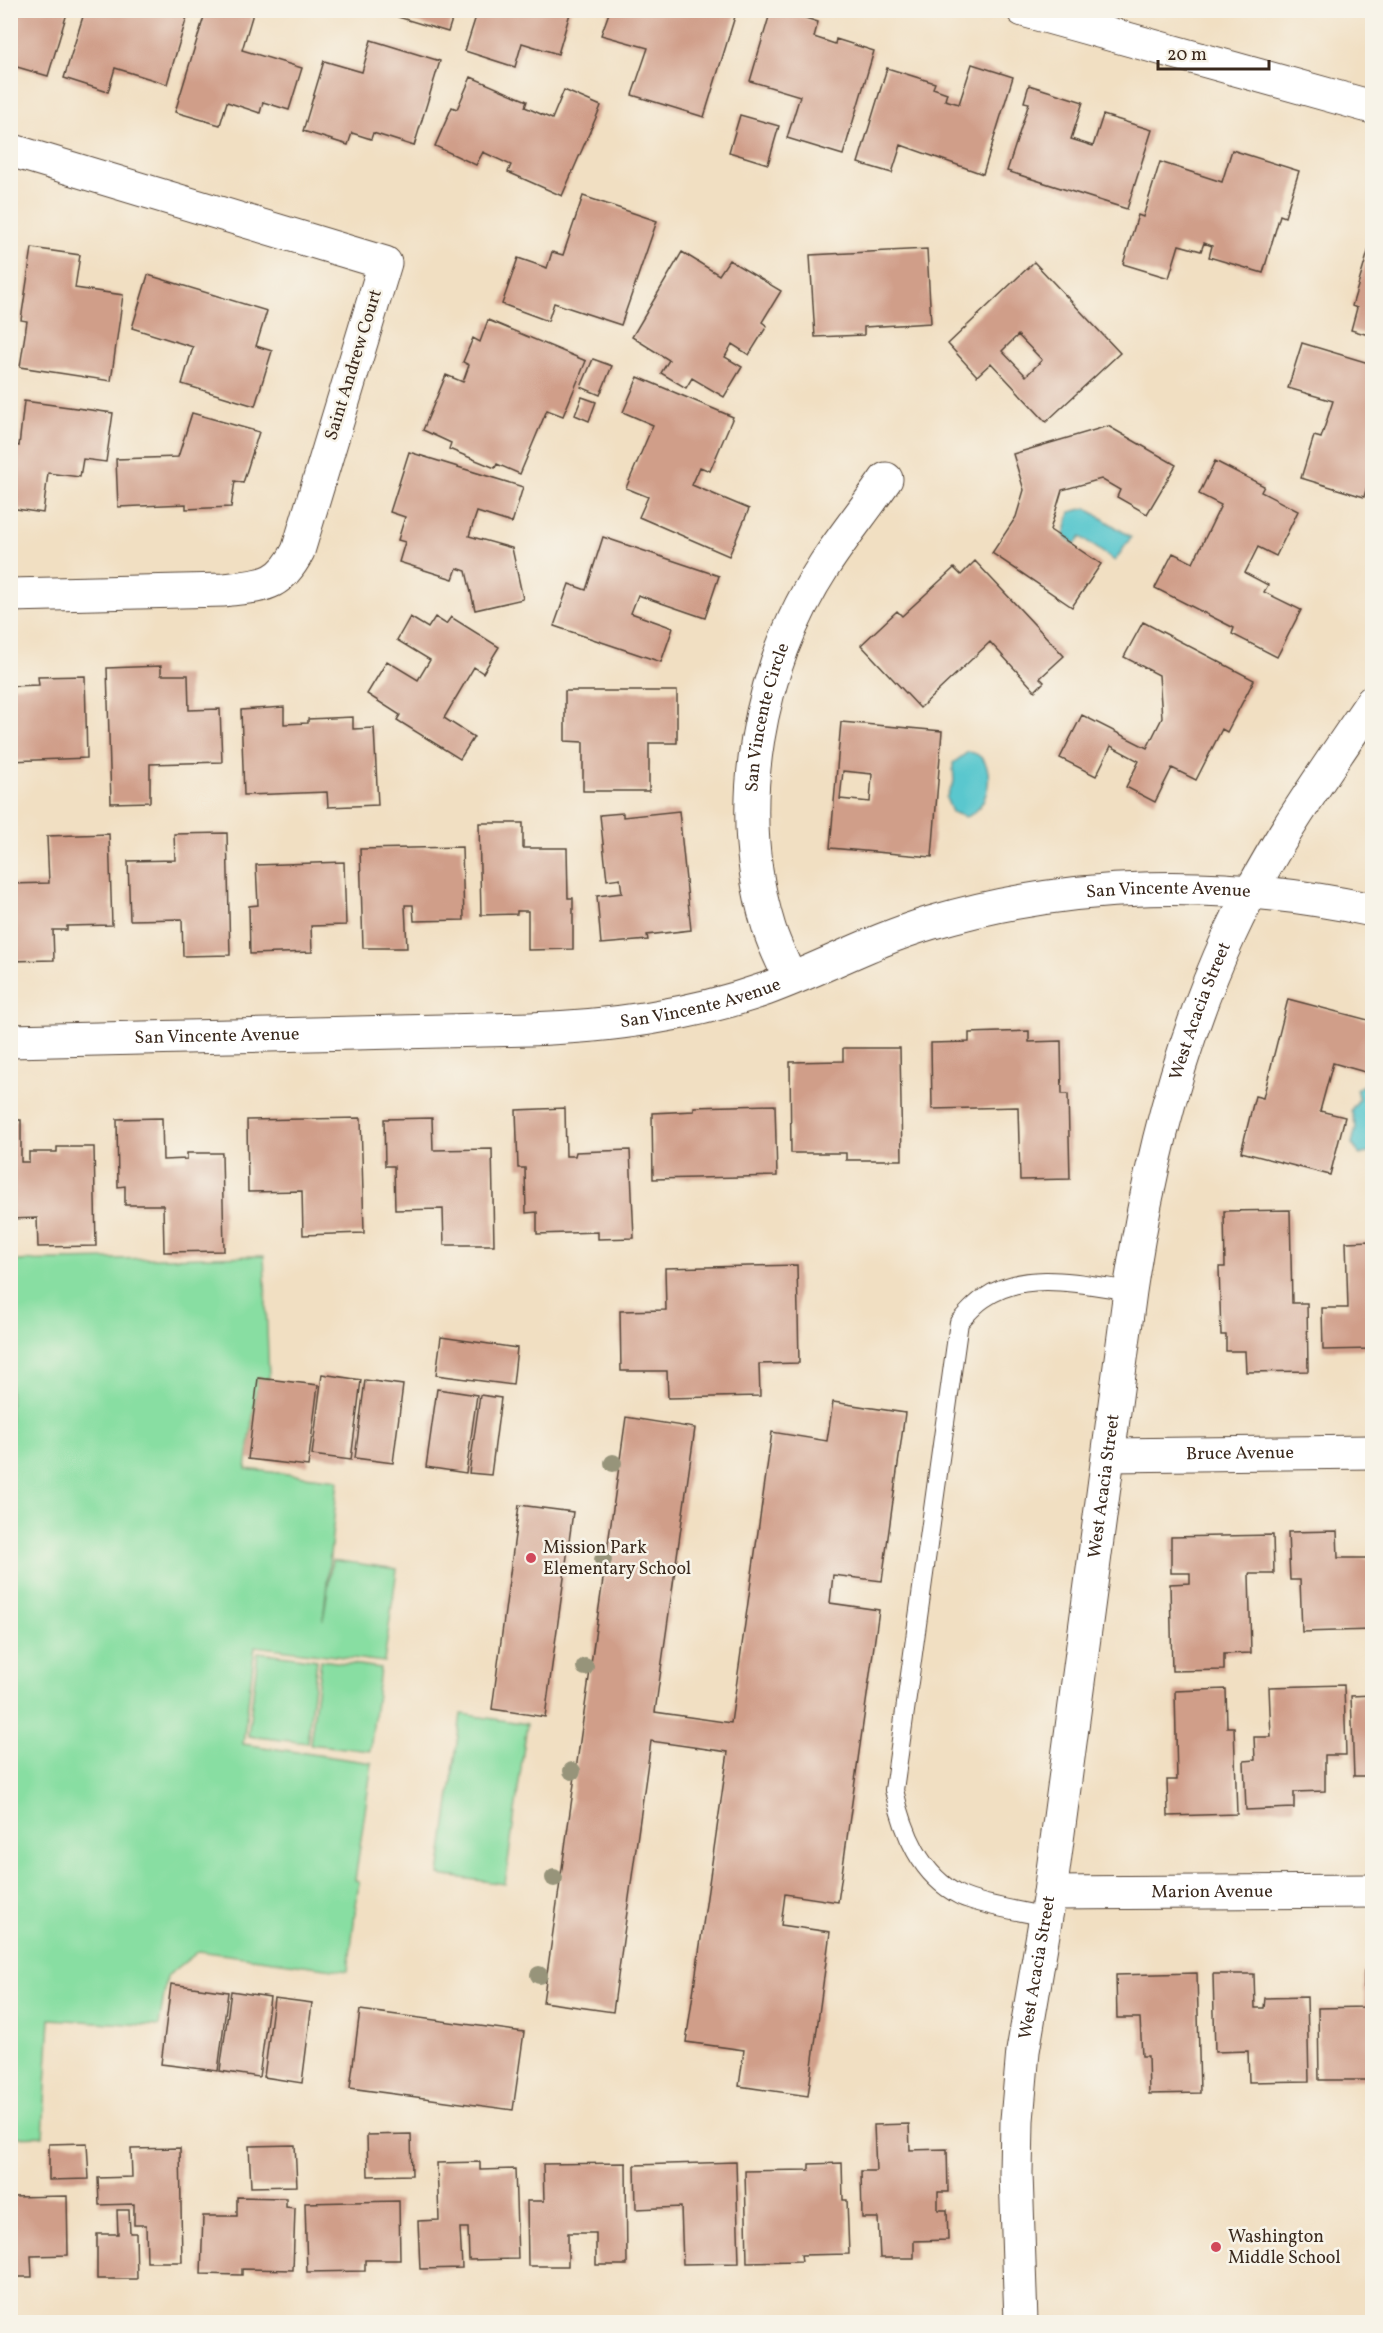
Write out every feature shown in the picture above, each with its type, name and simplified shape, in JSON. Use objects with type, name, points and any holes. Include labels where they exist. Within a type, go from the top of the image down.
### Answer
[{"type":"street","points":[[1023,10],[1068,17],[1372,107]]},
{"type":"street","name":"Saint Andrew Court","points":[[10,150],[385,263],[297,551],[288,569],[280,578],[251,587],[224,590],[10,596]]},
{"type":"street","name":"San Vincente Circle","points":[[790,978],[769,928],[752,832],[753,787],[764,699],[792,626],[824,565],[886,479]]},
{"type":"street","name":"West Acacia Street","points":[[1021,2322],[1017,2120],[1023,2051],[1048,1905],[1110,1455],[1130,1291],[1140,1223],[1154,1158],[1175,1084],[1230,934],[1252,891],[1307,797],[1372,702]]},
{"type":"street","name":"San Vincente Avenue","points":[[10,1041],[591,1027],[649,1020],[697,1010],[768,988],[928,924],[1005,903],[1055,895],[1129,889],[1252,891],[1314,897],[1372,910]]},
{"type":"street","name":"Bruce Avenue","points":[[1110,1455],[1372,1452]]},
{"type":"street","name":"Marion Avenue","points":[[1048,1905],[1372,1891]]},
{"type":"lane","points":[[1048,1905],[961,1896],[936,1878],[914,1851],[905,1832],[894,1790],[959,1322],[983,1298],[1007,1287],[1032,1282],[1090,1285],[1130,1291]]},
{"type":"green space","points":[[264,1256],[269,1379],[258,1378],[246,1469],[338,1480],[323,1621],[332,1560],[397,1569],[384,1662],[255,1646],[243,1744],[372,1763],[355,1880],[359,1881],[348,1971],[199,1951],[167,1976],[159,2026],[50,2019],[43,2136],[11,2137],[10,1261]]},
{"type":"green space","points":[[258,1652],[317,1660],[307,1743],[248,1736]]},
{"type":"green space","points":[[321,1660],[380,1668],[370,1751],[310,1744]]},
{"type":"green space","points":[[461,1714],[527,1724],[505,1884],[439,1875]]},
{"type":"water","points":[[1086,508],[1131,537],[1115,561],[1081,537],[1075,544],[1064,536],[1070,512]]},
{"type":"water","points":[[968,752],[978,755],[985,762],[988,783],[981,805],[974,813],[965,817],[952,812],[946,798],[954,782],[953,763]]},
{"type":"water","points":[[1372,1084],[1372,1152],[1360,1155],[1352,1144],[1356,1127],[1351,1110],[1359,1099],[1356,1089],[1363,1085],[1368,1088]]},
{"type":"building","points":[[10,10],[68,10],[48,76],[10,65]]},
{"type":"building","points":[[85,10],[189,10],[167,84],[115,68],[108,92],[64,78]]},
{"type":"building","points":[[206,10],[254,10],[242,50],[302,68],[289,110],[263,102],[260,113],[227,102],[220,125],[175,112]]},
{"type":"building","points":[[399,10],[455,10],[448,32],[398,17]]},
{"type":"building","points":[[478,10],[571,10],[558,54],[522,43],[515,67],[465,51]]},
{"type":"building","points":[[610,10],[737,10],[704,117],[632,95],[648,48],[601,35]]},
{"type":"building","points":[[771,10],[781,10],[818,22],[814,37],[835,44],[836,39],[874,51],[843,155],[787,138],[800,96],[750,81]]},
{"type":"building","points":[[371,40],[440,61],[414,146],[373,133],[371,139],[352,133],[348,145],[303,131],[324,61],[362,72]]},
{"type":"building","points":[[972,64],[1013,77],[983,174],[901,145],[892,173],[858,163],[887,68],[935,83],[933,88],[947,93],[945,100],[959,104]]},
{"type":"building","points":[[471,77],[527,101],[525,107],[552,119],[564,90],[601,106],[562,196],[508,172],[511,165],[483,152],[476,165],[435,146],[452,107],[457,109]]},
{"type":"building","points":[[1029,85],[1083,102],[1071,139],[1093,146],[1103,115],[1152,130],[1127,209],[1007,171],[1029,103],[1024,102]]},
{"type":"building","points":[[740,115],[779,126],[768,164],[729,152]]},
{"type":"building","points":[[1232,150],[1299,171],[1285,217],[1280,215],[1263,273],[1209,257],[1212,246],[1204,243],[1201,251],[1179,245],[1169,278],[1123,264],[1138,215],[1143,217],[1160,162],[1222,182]]},
{"type":"building","points":[[583,196],[657,221],[621,325],[554,303],[548,321],[502,304],[518,258],[547,268],[552,252],[563,255]]},
{"type":"building","points":[[10,233],[17,234],[12,269],[10,269]]},
{"type":"building","points":[[1370,245],[1372,245],[1372,336],[1351,330],[1357,308],[1352,306]]},
{"type":"building","points":[[32,248],[80,255],[75,288],[123,295],[111,381],[20,367],[27,321],[21,320]]},
{"type":"building","points":[[927,249],[931,323],[864,327],[864,335],[815,337],[810,255]]},
{"type":"building","points":[[682,252],[719,275],[729,260],[781,291],[762,322],[767,326],[749,355],[732,344],[725,357],[742,367],[724,397],[692,378],[686,388],[661,373],[669,360],[632,337]]},
{"type":"building","points":[[1034,262],[1120,353],[1046,422],[991,363],[977,376],[948,344]],"holes":[[[1018,335],[1042,360],[1026,376],[1002,351]]]},
{"type":"building","points":[[148,275],[267,311],[256,346],[272,351],[255,406],[182,384],[193,347],[132,328]]},
{"type":"building","points":[[488,320],[586,361],[563,416],[547,410],[520,474],[497,464],[495,468],[449,449],[451,443],[423,430],[446,375],[463,382],[469,365],[463,362],[473,338],[480,342]]},
{"type":"building","points":[[1302,343],[1372,364],[1372,469],[1364,497],[1301,478],[1314,436],[1321,438],[1333,401],[1288,388]]},
{"type":"building","points":[[593,359],[612,366],[600,395],[581,387]]},
{"type":"building","points":[[638,377],[733,417],[710,471],[700,467],[692,485],[749,509],[729,556],[639,517],[648,497],[626,488],[653,425],[623,412]]},
{"type":"building","points":[[582,397],[596,402],[589,421],[575,415]]},
{"type":"building","points":[[24,401],[113,413],[106,462],[83,459],[80,477],[48,473],[43,513],[10,508],[10,462],[15,445],[19,446]]},
{"type":"building","points":[[192,413],[259,432],[243,483],[235,481],[231,507],[186,509],[186,504],[118,507],[116,459],[178,457]]},
{"type":"building","points":[[1108,426],[1176,465],[1147,514],[1117,497],[1120,490],[1101,479],[1062,490],[1050,530],[1101,564],[1072,607],[992,553],[1016,517],[1024,490],[1013,454]]},
{"type":"building","points":[[409,452],[523,487],[512,523],[477,512],[469,536],[512,548],[523,599],[475,610],[466,571],[457,568],[453,579],[399,562],[405,542],[398,540],[405,517],[390,512]]},
{"type":"building","points":[[1215,461],[1264,486],[1261,492],[1298,511],[1276,556],[1258,547],[1245,573],[1268,585],[1264,592],[1301,610],[1277,657],[1232,634],[1234,628],[1155,588],[1173,553],[1193,563],[1221,505],[1199,494]]},
{"type":"building","points":[[603,537],[719,576],[705,618],[638,595],[631,613],[673,628],[661,662],[554,626],[569,584],[586,590]]},
{"type":"building","points":[[975,561],[1064,656],[1040,678],[1044,682],[1035,691],[990,642],[920,708],[861,645],[897,611],[902,616],[954,568],[961,575]]},
{"type":"building","points":[[410,617],[428,628],[435,617],[446,624],[451,617],[499,647],[483,673],[474,667],[444,718],[474,737],[460,759],[397,720],[400,715],[367,694],[387,661],[418,680],[430,660],[397,640]]},
{"type":"building","points":[[1143,622],[1254,680],[1227,732],[1222,729],[1196,780],[1172,768],[1155,802],[1126,787],[1139,761],[1111,746],[1096,776],[1060,758],[1082,715],[1147,748],[1162,718],[1159,675],[1124,657]]},
{"type":"building","points":[[161,666],[161,675],[188,675],[189,710],[220,709],[222,762],[150,764],[150,802],[111,803],[107,668]]},
{"type":"building","points":[[85,676],[87,758],[10,761],[10,686],[39,685],[38,677]]},
{"type":"building","points":[[565,691],[677,691],[677,743],[649,743],[649,791],[583,791],[583,742],[565,741]]},
{"type":"building","points":[[284,707],[284,724],[308,723],[308,719],[353,717],[353,729],[374,728],[378,805],[328,807],[327,792],[244,795],[241,710]]},
{"type":"building","points":[[841,722],[942,731],[932,857],[830,848]],"holes":[[[843,771],[872,774],[870,802],[840,799]]]},
{"type":"building","points":[[679,811],[691,930],[647,935],[648,940],[601,944],[597,896],[622,893],[620,878],[607,880],[600,815],[623,813],[623,817]]},
{"type":"building","points":[[479,823],[523,823],[523,848],[567,848],[568,898],[573,898],[573,949],[528,950],[528,911],[517,911],[517,914],[481,915]]},
{"type":"building","points":[[227,833],[230,955],[183,956],[182,919],[130,920],[128,861],[175,860],[174,834]]},
{"type":"building","points":[[109,834],[112,925],[67,926],[67,930],[53,930],[54,960],[10,961],[10,884],[49,883],[47,836]]},
{"type":"building","points":[[462,847],[464,920],[414,921],[413,905],[405,905],[407,948],[363,948],[360,849]]},
{"type":"building","points":[[344,862],[346,925],[311,926],[312,952],[250,954],[249,906],[258,905],[256,865]]},
{"type":"building","points":[[1288,999],[1372,1021],[1372,1074],[1333,1063],[1320,1111],[1345,1117],[1330,1175],[1241,1152],[1255,1096],[1263,1098]]},
{"type":"building","points":[[1029,1031],[1029,1042],[1061,1041],[1062,1094],[1068,1094],[1070,1179],[1020,1180],[1018,1107],[932,1109],[931,1043],[969,1042],[969,1033]]},
{"type":"building","points":[[843,1048],[900,1048],[902,1160],[846,1160],[846,1153],[791,1153],[790,1062],[843,1061]]},
{"type":"building","points":[[775,1105],[777,1176],[653,1179],[652,1113],[694,1111],[694,1107]]},
{"type":"building","points":[[565,1108],[566,1156],[575,1156],[576,1152],[630,1150],[634,1238],[598,1239],[598,1232],[537,1234],[537,1212],[526,1213],[525,1168],[518,1168],[516,1110]]},
{"type":"building","points":[[162,1118],[163,1160],[187,1159],[187,1153],[222,1153],[224,1251],[164,1252],[163,1205],[125,1205],[125,1186],[118,1187],[117,1119]]},
{"type":"building","points":[[361,1118],[364,1233],[303,1235],[302,1191],[248,1192],[247,1120]]},
{"type":"building","points":[[432,1118],[433,1150],[492,1149],[494,1245],[444,1245],[443,1209],[395,1210],[394,1166],[385,1166],[384,1119]]},
{"type":"building","points":[[10,1120],[21,1120],[21,1162],[29,1162],[29,1152],[57,1152],[57,1147],[94,1147],[96,1246],[38,1247],[37,1218],[10,1219]]},
{"type":"building","points":[[1290,1210],[1292,1303],[1307,1303],[1308,1371],[1246,1372],[1245,1351],[1226,1351],[1226,1335],[1221,1335],[1219,1267],[1225,1267],[1224,1211]]},
{"type":"building","points":[[1372,1241],[1372,1349],[1323,1350],[1322,1308],[1348,1308],[1346,1242]]},
{"type":"building","points":[[797,1265],[799,1363],[759,1364],[760,1396],[668,1398],[667,1371],[621,1371],[620,1311],[666,1310],[665,1268]]},
{"type":"building","points":[[441,1337],[517,1348],[513,1385],[436,1375]]},
{"type":"building","points":[[322,1374],[361,1380],[351,1460],[312,1455]]},
{"type":"building","points":[[258,1378],[318,1385],[308,1466],[248,1459]]},
{"type":"building","points":[[365,1380],[403,1385],[393,1463],[355,1458]]},
{"type":"building","points":[[437,1389],[477,1395],[466,1473],[426,1467]]},
{"type":"building","points":[[480,1395],[501,1398],[491,1475],[469,1473]]},
{"type":"building","points":[[833,1402],[905,1413],[882,1581],[833,1575],[830,1603],[879,1610],[838,1902],[785,1894],[781,1925],[830,1932],[808,2096],[739,2086],[744,2050],[686,2042],[728,1752],[651,1741],[613,2012],[543,2002],[626,1417],[695,1428],[655,1712],[731,1723],[772,1432],[827,1441]]},
{"type":"building","points":[[519,1505],[573,1512],[545,1717],[492,1709]]},
{"type":"building","points":[[1337,1531],[1338,1558],[1372,1558],[1372,1630],[1302,1632],[1300,1580],[1290,1580],[1288,1532]]},
{"type":"building","points":[[1273,1535],[1274,1574],[1249,1574],[1251,1653],[1224,1654],[1224,1670],[1172,1671],[1170,1584],[1190,1583],[1190,1573],[1171,1573],[1171,1537]]},
{"type":"building","points":[[1344,1685],[1346,1755],[1325,1755],[1325,1791],[1294,1792],[1294,1808],[1246,1810],[1244,1761],[1255,1760],[1254,1737],[1271,1737],[1269,1687]]},
{"type":"building","points":[[1226,1689],[1227,1727],[1234,1727],[1237,1814],[1168,1816],[1167,1780],[1177,1780],[1175,1691]]},
{"type":"building","points":[[1372,1695],[1372,1776],[1354,1776],[1351,1696]]},
{"type":"building","points":[[1364,1971],[1372,1971],[1372,2080],[1319,2080],[1318,2008],[1364,2007]]},
{"type":"building","points":[[1197,1973],[1200,2093],[1149,2094],[1148,2056],[1142,2056],[1140,2018],[1117,2018],[1116,1975]]},
{"type":"building","points":[[1213,1974],[1254,1974],[1255,2008],[1264,2008],[1265,1998],[1307,1997],[1309,2081],[1249,2082],[1248,2051],[1215,2052]]},
{"type":"building","points":[[171,1984],[228,1992],[218,2071],[161,2064]]},
{"type":"building","points":[[231,1991],[270,1997],[259,2077],[220,2071]]},
{"type":"building","points":[[274,1998],[312,2003],[302,2083],[264,2077]]},
{"type":"building","points":[[360,2010],[524,2032],[513,2110],[350,2088]]},
{"type":"building","points":[[909,2124],[910,2150],[947,2149],[948,2192],[938,2192],[938,2210],[947,2210],[948,2240],[914,2241],[914,2258],[880,2258],[878,2218],[862,2218],[861,2171],[876,2171],[874,2125]]},
{"type":"building","points":[[411,2134],[412,2175],[368,2176],[367,2135]]},
{"type":"building","points":[[87,2143],[89,2179],[49,2180],[49,2144]]},
{"type":"building","points":[[295,2145],[297,2186],[251,2187],[249,2146]]},
{"type":"building","points":[[180,2148],[182,2262],[147,2262],[146,2225],[134,2225],[134,2204],[99,2205],[98,2178],[132,2177],[131,2149]]},
{"type":"building","points":[[480,2162],[480,2170],[515,2169],[518,2259],[469,2260],[468,2228],[460,2228],[462,2268],[420,2269],[418,2221],[439,2220],[437,2163]]},
{"type":"building","points":[[736,2162],[739,2263],[683,2264],[681,2207],[636,2209],[635,2165]]},
{"type":"building","points":[[626,2163],[627,2265],[596,2265],[596,2233],[568,2233],[568,2266],[528,2266],[527,2201],[544,2201],[543,2164]]},
{"type":"building","points":[[842,2163],[843,2200],[847,2200],[849,2254],[801,2255],[802,2261],[747,2262],[745,2171],[809,2170],[809,2164]]},
{"type":"building","points":[[67,2196],[68,2255],[31,2256],[32,2277],[10,2277],[10,2197]]},
{"type":"building","points":[[237,2197],[286,2198],[286,2207],[295,2208],[293,2270],[242,2269],[242,2275],[201,2274],[203,2216],[237,2216]]},
{"type":"building","points":[[399,2201],[400,2260],[365,2260],[365,2271],[307,2272],[305,2203]]},
{"type":"building","points":[[117,2210],[129,2210],[130,2233],[136,2233],[137,2279],[97,2279],[97,2234],[118,2234]]},
{"type":"place","name":"Mission Park Elementary School","points":[[531,1558]]},
{"type":"place","name":"Washington Middle School","points":[[1216,2247]]}]
